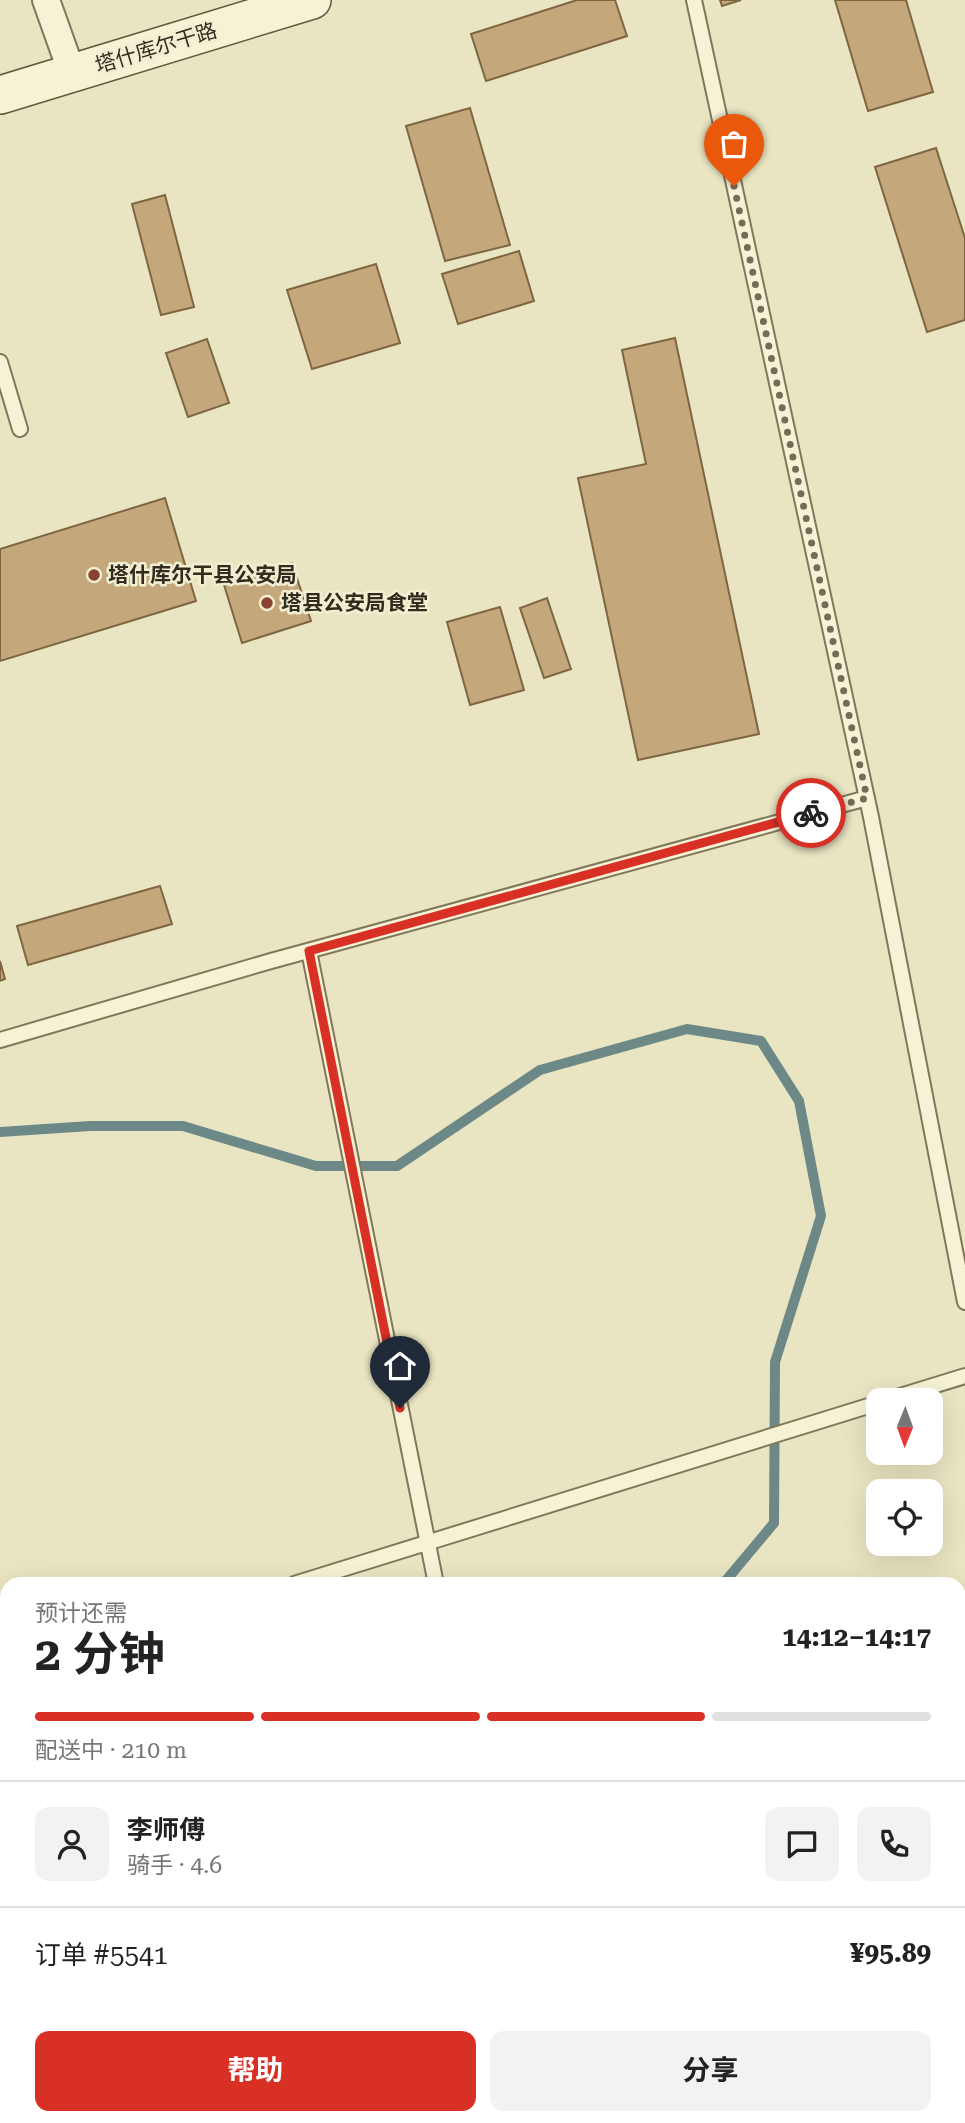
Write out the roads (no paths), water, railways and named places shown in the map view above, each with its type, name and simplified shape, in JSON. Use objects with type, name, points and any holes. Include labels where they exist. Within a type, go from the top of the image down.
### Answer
[{"type":"main road","name":"塔什库尔干路","points":[[0,95],[312,0]]},
{"type":"street","points":[[46,0],[72,73]]},
{"type":"lane","points":[[694,0],[867,798],[965,1302]]},
{"type":"lane","points":[[0,362],[20,429]]},
{"type":"lane","points":[[0,1040],[309,951],[867,798]]},
{"type":"lane","points":[[309,951],[434,1577]]},
{"type":"lane","points":[[926,1388],[965,1376]]},
{"type":"lane","points":[[317,1577],[866,1407]]},
{"type":"waterway","points":[[0,1132],[90,1126],[183,1126],[316,1166],[397,1166],[540,1070],[687,1029],[761,1041],[799,1101],[821,1216],[775,1362],[774,1523],[729,1577]]},
{"type":"place","name":"塔什库尔干县公安局","points":[[94,575]]},
{"type":"place","name":"塔县公安局食堂","points":[[267,603]]}]
